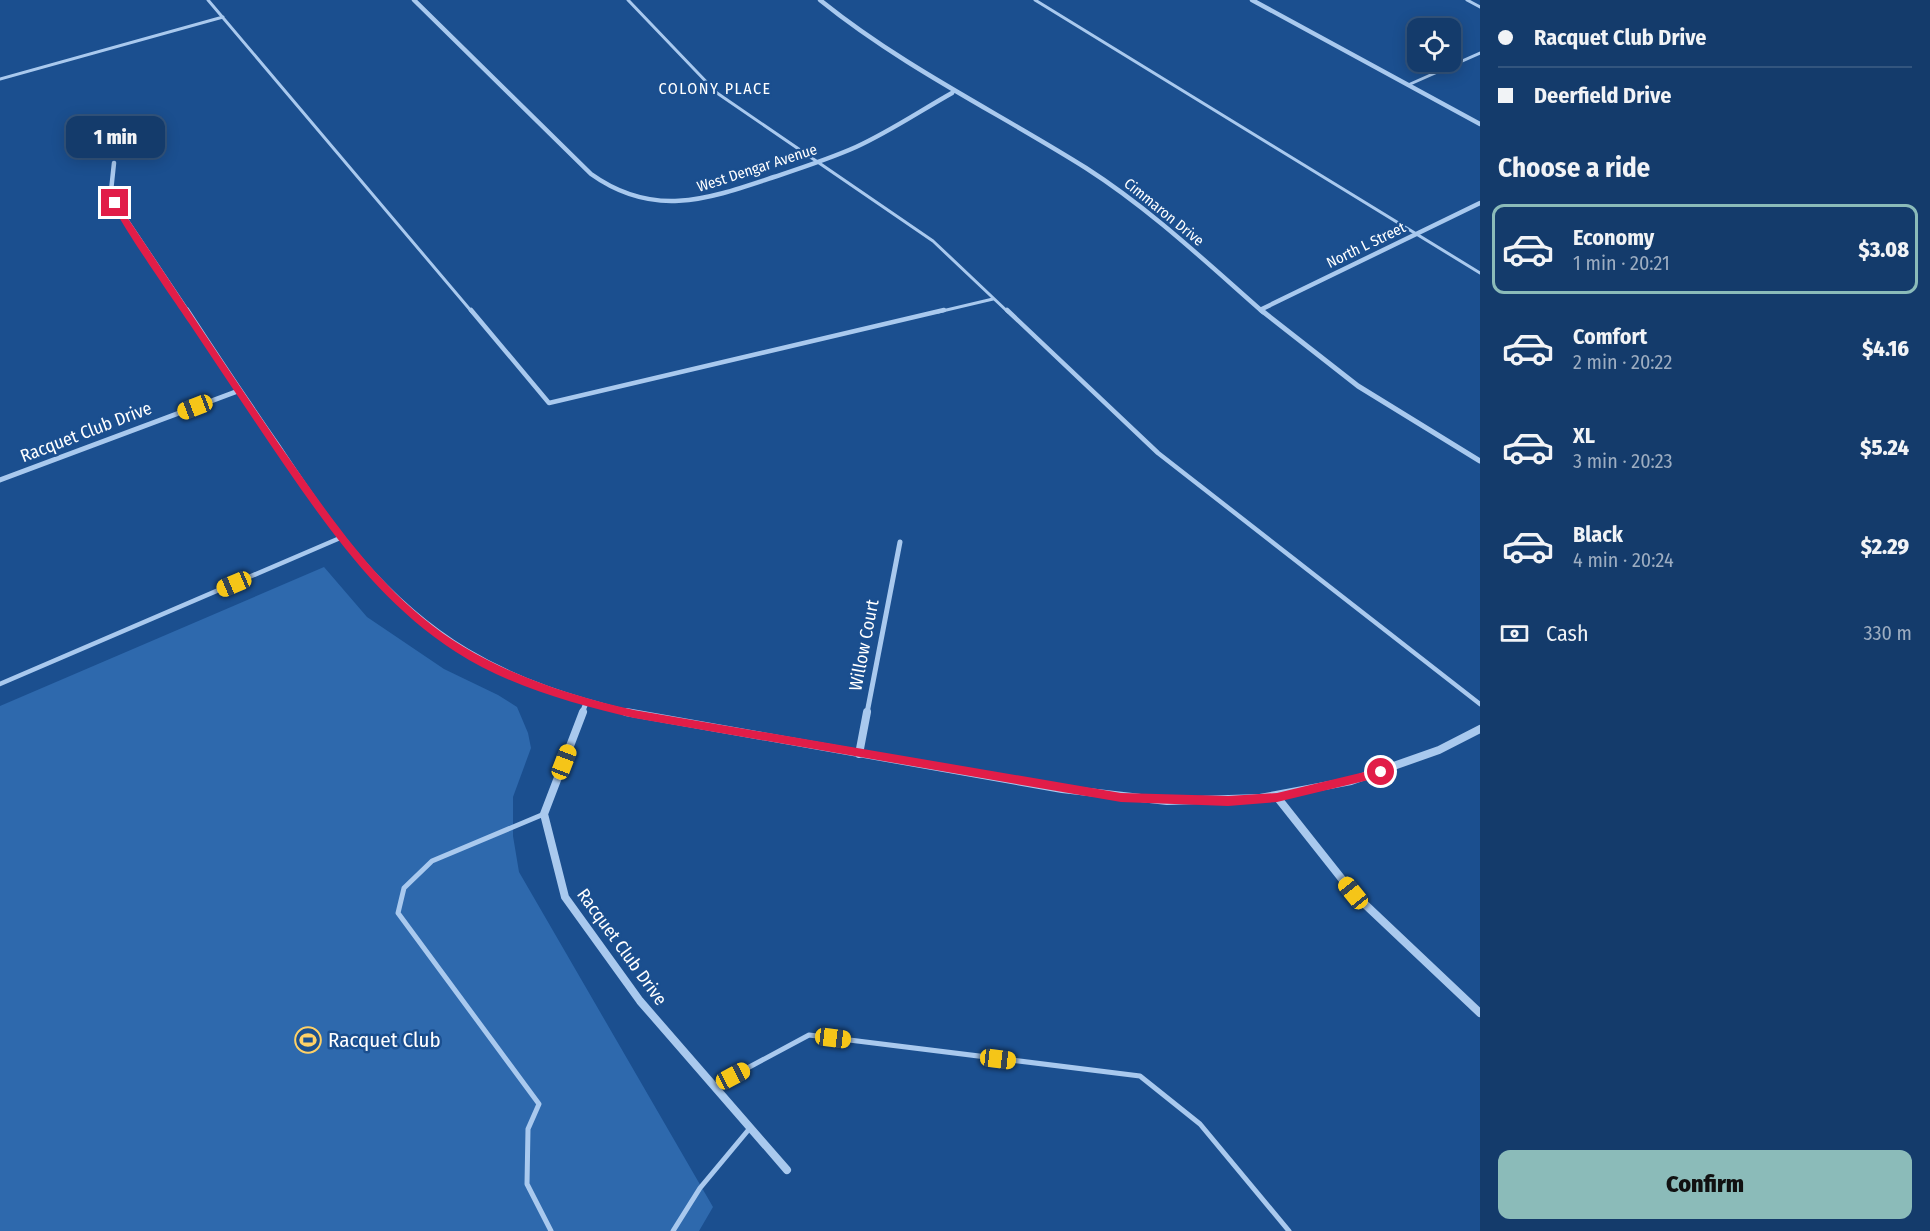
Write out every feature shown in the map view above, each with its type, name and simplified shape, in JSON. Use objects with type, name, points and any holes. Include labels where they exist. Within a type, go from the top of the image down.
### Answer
[{"type":"street","name":"West Dengar Avenue","points":[[414,0],[591,174],[609,187],[649,200],[672,202],[697,200],[747,187],[819,162],[868,141],[952,93]]},
{"type":"street","name":"Cimmaron Drive","points":[[820,0],[871,41],[952,93],[1079,164],[1125,195],[1322,360],[1375,396],[1480,460]]},
{"type":"street","points":[[1252,0],[1480,124]]},
{"type":"street","points":[[114,163],[111,191],[115,203],[238,391],[340,538],[374,577],[416,617],[460,649],[503,672],[586,703],[858,754],[1121,797],[1228,801],[1277,797],[1344,783],[1400,767],[1451,745],[1480,729]]},
{"type":"street","name":"North L Street","points":[[1262,309],[1480,203]]},
{"type":"street","name":"Racquet Club Drive","points":[[0,480],[238,391]]},
{"type":"street","name":"Willow Court","points":[[858,754],[900,542]]},
{"type":"street","points":[[544,814],[586,703]]},
{"type":"street","points":[[1277,797],[1353,893],[1480,1012]]},
{"type":"street","name":"Racquet Club Drive","points":[[544,814],[565,897],[640,1001],[787,1170]]},
{"type":"lane","points":[[208,0],[549,403],[993,299]]},
{"type":"lane","points":[[628,0],[717,93],[933,241],[1158,453],[1480,704]]},
{"type":"lane","points":[[1035,0],[1480,273]]},
{"type":"lane","points":[[1467,0],[1480,7]]},
{"type":"lane","points":[[0,79],[223,17]]},
{"type":"lane","points":[[1408,85],[1480,53]]},
{"type":"lane","points":[[0,684],[340,538]]},
{"type":"lane","points":[[544,814],[432,861],[404,888],[398,913],[539,1104],[528,1129],[527,1184],[550,1231]]},
{"type":"lane","points":[[714,1086],[810,1035],[1140,1076],[1200,1124],[1289,1231]]},
{"type":"lane","points":[[673,1231],[700,1188],[750,1128]]},
{"type":"shaded area","name":"Racquet Club","points":[[324,567],[367,617],[444,669],[498,695],[517,707],[528,733],[531,748],[513,797],[513,836],[519,872],[713,1207],[699,1231],[0,1231],[0,706]]},
{"type":"place","name":"Racquet Club","points":[[308,1040]]},
{"type":"district","name":"COLONY PLACE","points":[[715,88]]},
{"type":"route","points":[[115,203],[238,391],[333,530],[374,577],[416,617],[460,649],[503,672],[586,703],[634,714],[1121,797],[1175,801],[1228,801],[1277,797],[1344,783],[1381,772]]}]
